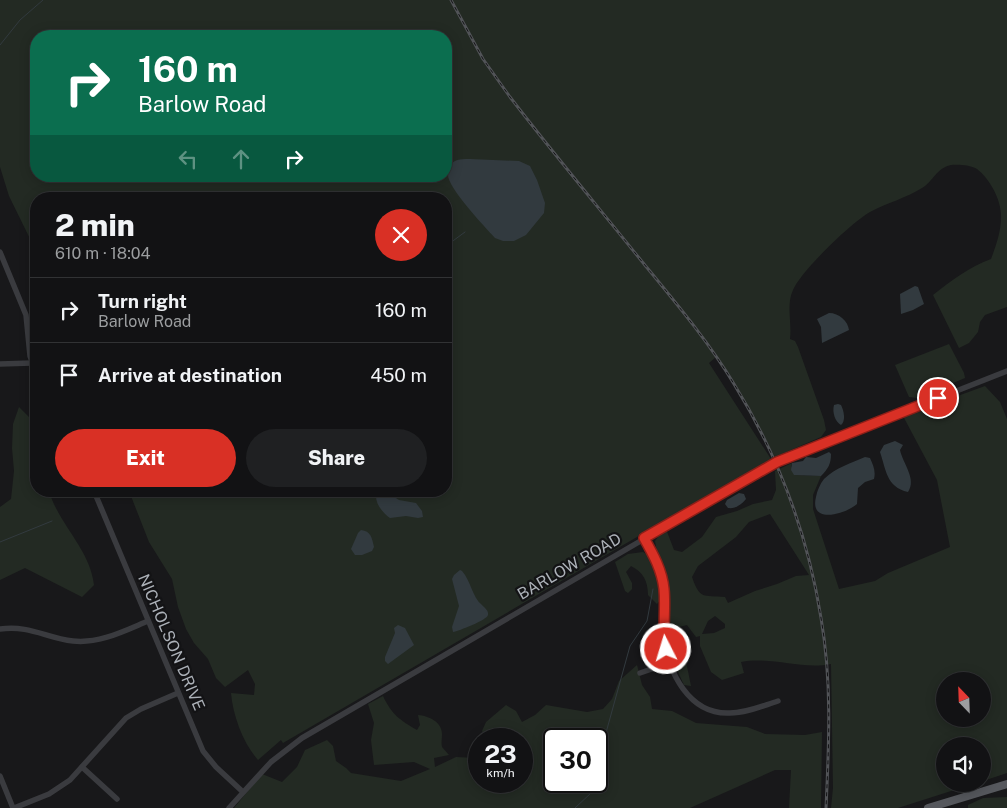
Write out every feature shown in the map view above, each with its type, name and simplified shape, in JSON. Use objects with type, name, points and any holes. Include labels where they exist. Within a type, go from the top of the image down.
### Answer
[{"type":"main road","points":[[928,808],[1007,784]]},
{"type":"street","points":[[0,252],[26,315],[30,356]]},
{"type":"street","points":[[0,364],[30,364]]},
{"type":"street","name":"BARLOW ROAD","points":[[229,808],[271,762],[302,738],[777,462],[1007,371]]},
{"type":"street","name":"NICHOLSON DRIVE","points":[[96,497],[206,757],[243,792]]},
{"type":"street","points":[[644,538],[658,564],[663,583],[663,631],[669,663],[682,688],[694,701],[708,709],[724,713],[737,712],[778,701]]},
{"type":"street","points":[[0,630],[21,628],[67,640],[91,641],[112,636],[148,621]]},
{"type":"street","points":[[640,673],[669,663]]},
{"type":"street","points":[[0,776],[14,808],[49,794],[60,787],[82,767],[126,718],[141,708],[178,693]]},
{"type":"street","points":[[82,767],[117,799]]},
{"type":"shaded area","points":[[0,0],[1007,0],[1007,307],[985,315],[980,322],[978,332],[969,343],[959,348],[933,295],[968,270],[991,259],[999,233],[1001,211],[994,191],[986,178],[977,169],[961,165],[951,165],[941,169],[922,188],[862,217],[816,260],[793,290],[790,302],[790,339],[795,341],[798,347],[824,420],[826,430],[821,437],[775,457],[735,385],[716,357],[709,363],[771,459],[283,743],[281,740],[258,760],[248,746],[240,729],[231,693],[254,695],[255,684],[248,670],[225,687],[216,678],[208,659],[194,643],[186,629],[178,607],[172,579],[149,542],[131,497],[452,497],[452,192],[30,192],[30,239],[9,196],[0,167]]},
{"type":"shaded area","points":[[460,159],[519,161],[530,166],[545,203],[544,213],[526,235],[514,241],[503,241],[495,238],[476,217],[460,198],[450,182],[452,163]]},
{"type":"shaded area","points":[[915,286],[918,287],[924,304],[901,314],[900,294]]},
{"type":"shaded area","points":[[829,313],[836,314],[842,318],[849,330],[822,343],[821,327],[817,319]]},
{"type":"shaded area","points":[[949,344],[965,378],[917,398],[909,397],[895,365]]},
{"type":"shaded area","points":[[985,386],[1000,402],[1007,419],[1007,773],[991,778],[991,737],[936,737],[936,792],[948,792],[898,808],[831,808],[833,788],[831,664],[808,665],[764,661],[741,662],[744,673],[722,680],[711,672],[700,646],[700,636],[696,637],[687,625],[679,627],[691,686],[684,685],[670,649],[668,586],[655,541],[662,531],[666,529],[674,550],[682,552],[702,537],[716,517],[753,504],[772,500],[776,490],[775,471],[792,463],[791,466],[795,475],[821,476],[813,495],[813,509],[839,589],[875,581],[888,573],[950,547],[937,480],[903,416]],"holes":[[[770,514],[809,575],[796,576],[728,603],[725,597],[707,596],[700,593],[692,577],[698,566],[736,537],[749,522]],[[715,616],[725,624],[725,628],[714,633],[702,634],[708,621]]]},
{"type":"shaded area","points":[[834,405],[841,405],[844,413],[844,421],[841,425],[837,422],[833,408]]},
{"type":"shaded area","points":[[19,407],[30,418],[30,497],[52,497],[87,560],[94,585],[82,597],[25,568],[0,580],[0,507],[11,499],[14,471],[12,448],[13,424]]},
{"type":"shaded area","points":[[895,441],[903,445],[900,450],[911,482],[908,492],[901,490],[891,482],[880,452],[884,445]]},
{"type":"shaded area","points":[[829,452],[831,454],[830,464],[821,476],[794,475],[791,470],[792,463],[803,461],[806,457],[816,458]]},
{"type":"shaded area","points":[[865,457],[870,458],[875,476],[874,479],[865,482],[858,488],[857,504],[837,514],[823,514],[818,511],[815,506],[816,497],[824,479],[838,469]]},
{"type":"shaded area","points":[[739,493],[744,494],[746,499],[738,506],[728,508],[725,504],[727,500]]},
{"type":"shaded area","points":[[376,497],[394,497],[399,500],[416,503],[422,511],[423,517],[406,516],[390,518],[377,503]]},
{"type":"shaded area","points":[[361,530],[369,533],[374,547],[372,551],[362,555],[355,555],[351,549]]},
{"type":"shaded area","points":[[643,552],[650,556],[662,593],[657,604],[648,595],[644,578],[639,571],[631,566],[626,572],[632,583],[632,589],[628,593],[625,591],[615,562],[628,554]]},
{"type":"shaded area","points":[[460,570],[465,575],[476,598],[488,612],[488,615],[466,628],[453,632],[452,627],[459,606],[452,579]]},
{"type":"shaded area","points":[[398,625],[405,628],[414,645],[388,664],[385,661],[385,657],[395,633],[394,628]]},
{"type":"shaded area","points":[[637,665],[642,685],[650,697],[652,709],[672,711],[696,723],[747,727],[765,734],[805,735],[822,732],[821,808],[789,808],[791,770],[775,770],[690,808],[234,808],[262,774],[282,782],[297,767],[305,750],[327,740],[333,746],[336,761],[351,773],[401,781],[430,769],[414,762],[374,765],[371,740],[374,723],[368,704],[383,696],[397,716],[417,730],[420,725],[418,715],[430,718],[440,726],[442,747],[449,755],[434,758],[435,767],[456,757],[468,758],[468,793],[533,793],[533,728],[483,728],[486,722],[506,705],[516,711],[522,722],[535,715],[546,705],[587,712],[603,709],[612,699],[619,681]]},
{"type":"shaded area","points":[[1007,797],[1007,808],[968,808],[968,805],[983,798]]},
{"type":"waterway","points":[[0,45],[20,20],[43,0]]},
{"type":"waterway","points":[[452,242],[465,232]]},
{"type":"waterway","points":[[0,542],[52,521]]},
{"type":"waterway","points":[[607,728],[630,646],[647,621],[653,589]]},
{"type":"waterway","points":[[575,808],[591,793]]},
{"type":"railway","points":[[451,0],[483,59],[510,97],[703,337],[734,384],[764,439],[789,497],[799,527],[808,557],[821,618],[828,689],[829,736],[826,808]]},
{"type":"route","points":[[666,649],[663,631],[664,590],[661,572],[644,538],[777,462],[938,398]]}]
